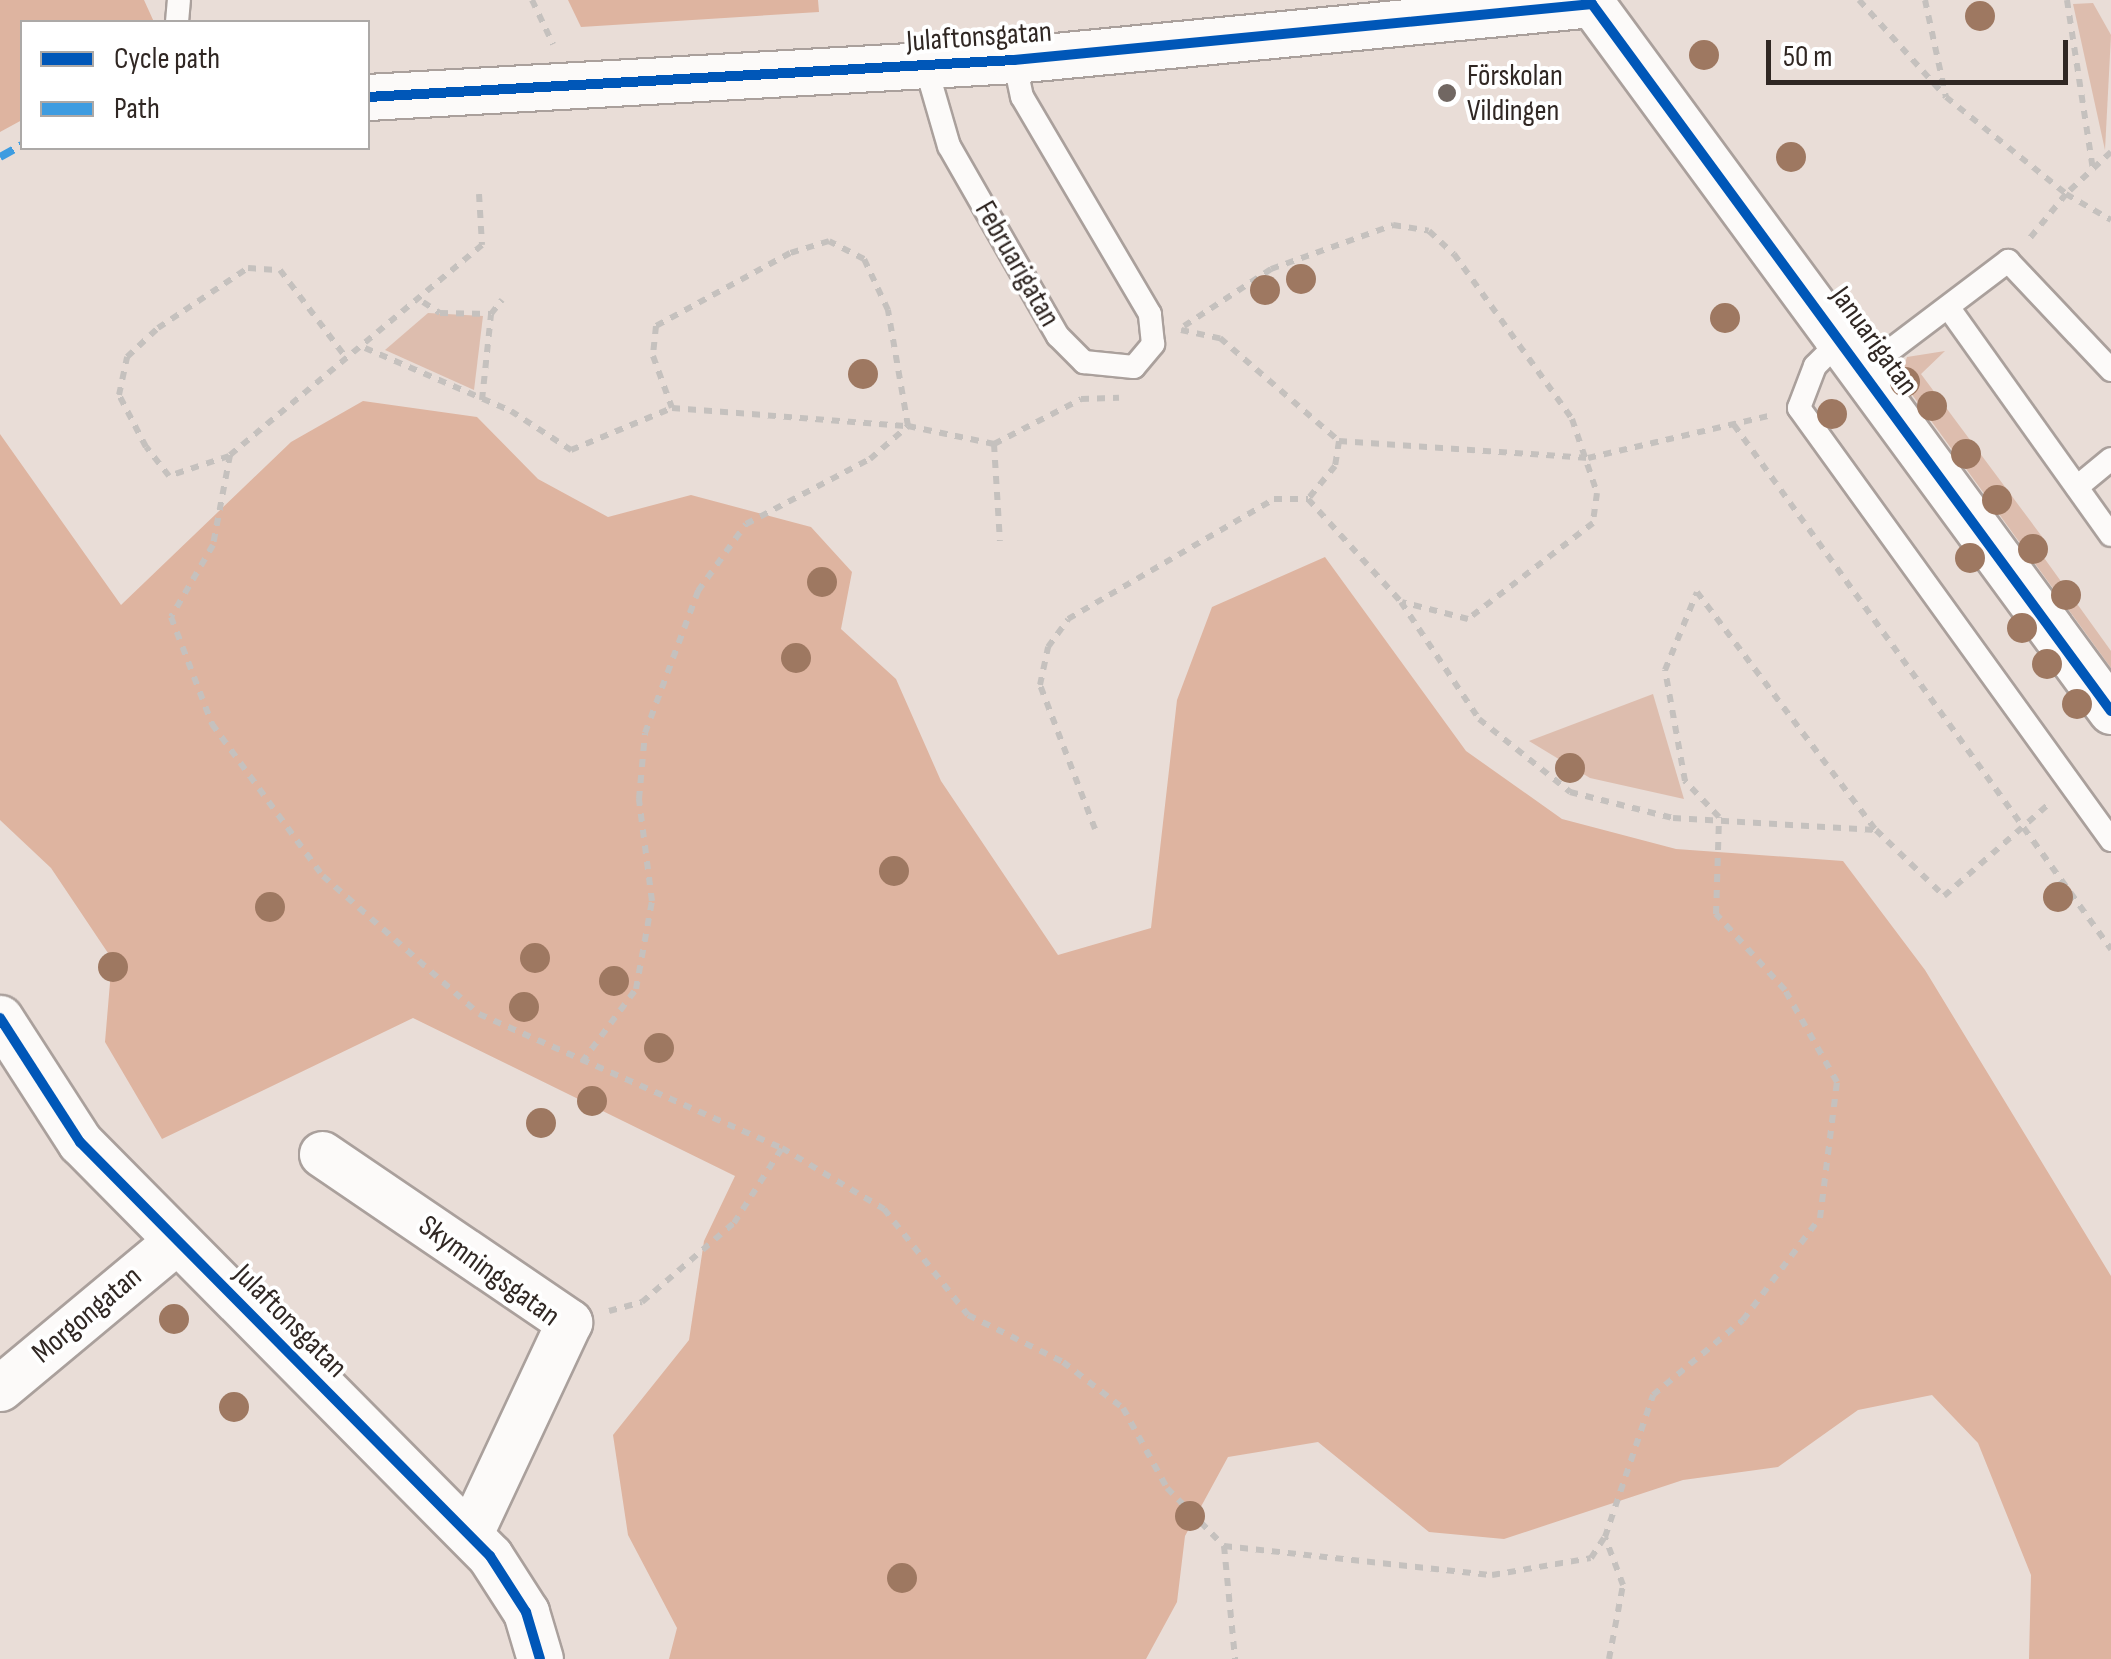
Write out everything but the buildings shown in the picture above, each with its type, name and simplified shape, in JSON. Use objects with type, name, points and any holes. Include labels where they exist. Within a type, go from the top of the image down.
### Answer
[{"type":"street","name":"Julaftonsgatan","points":[[370,97],[926,67],[1594,2]]},
{"type":"street","name":"Januarigatan","points":[[1594,2],[2111,710]]},
{"type":"street","name":"Julaftonsgatan","points":[[0,1018],[80,1142],[175,1242],[470,1533],[526,1612],[540,1659]]},
{"type":"street","name":"Skymningsgatan","points":[[322,1154],[569,1322],[470,1533]]},
{"type":"street","name":"Morgongatan","points":[[0,1388],[175,1242]]},
{"type":"lane","points":[[1014,60],[1022,97],[1150,314],[1153,344],[1134,367]]},
{"type":"lane","name":"Februarigatan","points":[[926,67],[949,146],[1058,336],[1084,362],[1134,367]]},
{"type":"lane","points":[[2111,370],[2008,261],[1951,312],[1815,366],[1798,408],[2111,840]]},
{"type":"lane","points":[[1951,312],[2111,535]]},
{"type":"lane","points":[[2077,487],[2111,459]]},
{"type":"path","points":[[1858,0],[1946,98],[2066,194],[2111,220]]},
{"type":"path","points":[[1925,0],[1946,98]]},
{"type":"path","points":[[2067,0],[2093,169]]},
{"type":"path","points":[[2008,261],[2066,194],[2111,152]]},
{"type":"path","points":[[347,359],[280,270],[248,268],[158,328],[128,357],[119,395],[146,447],[170,476],[230,455],[423,302],[482,245],[479,194]]},
{"type":"path","points":[[1177,339],[1184,326],[1271,268],[1334,242],[1393,225],[1429,231],[1561,404],[1588,458],[1593,522],[1468,619],[1401,602]]},
{"type":"path","points":[[672,408],[652,356],[656,326],[790,252],[829,241],[864,260],[888,310],[908,426]]},
{"type":"path","points":[[482,400],[491,314],[502,300]]},
{"type":"path","points":[[423,302],[440,314],[491,314]]},
{"type":"path","points":[[1184,326],[1220,338],[1339,441],[1588,458],[1798,408]]},
{"type":"path","points":[[365,348],[482,400],[571,450],[672,408],[908,426],[994,444],[1081,398],[1134,392],[1146,385],[1134,367]]},
{"type":"path","points":[[1734,425],[2111,950]]},
{"type":"path","points":[[582,1062],[636,989],[652,901],[639,799],[646,733],[698,591],[746,524],[870,460],[908,426]]},
{"type":"path","points":[[1308,499],[1334,466],[1339,441]]},
{"type":"path","points":[[994,444],[1000,541]]},
{"type":"path","points":[[230,455],[213,545],[171,617],[212,724],[323,876],[479,1014],[782,1148],[884,1209],[968,1315],[1063,1362],[1123,1408],[1167,1488],[1224,1546],[1235,1659]]},
{"type":"path","points":[[1095,829],[1040,685],[1048,646],[1068,619],[1274,498],[1308,499],[1401,602],[1479,719],[1570,792],[1673,818],[1719,817],[1876,830]]},
{"type":"path","points":[[1224,1546],[1492,1575],[1591,1558],[1605,1537],[1652,1395],[1743,1320],[1820,1218],[1837,1082],[1786,990],[1716,914],[1719,817],[1686,781],[1670,734],[1665,670],[1697,592],[1876,830],[1944,896],[1988,866],[2021,827],[2072,786]]},
{"type":"path","points":[[569,1322],[642,1302],[734,1223],[782,1148]]},
{"type":"path","points":[[1605,1537],[1623,1585],[1609,1659]]},
{"type":"shaded area","points":[[0,0],[144,0],[153,20],[20,20],[20,121],[0,132]]},
{"type":"shaded area","points":[[568,0],[818,0],[819,12],[581,27]]},
{"type":"shaded area","points":[[2093,3],[2111,35],[2105,150],[2073,4]]},
{"type":"shaded area","points":[[428,313],[483,316],[474,390],[385,350]]},
{"type":"shaded area","points":[[1945,351],[1921,374],[2046,542],[2037,548],[2111,651],[2111,668],[1900,378],[1907,357]]},
{"type":"shaded area","points":[[363,401],[477,417],[538,479],[608,517],[691,495],[811,527],[852,572],[841,629],[896,679],[941,781],[1058,955],[1151,928],[1177,700],[1212,607],[1325,557],[1466,751],[1562,819],[1676,849],[1843,861],[1925,970],[2111,1276],[2111,1659],[2029,1659],[2031,1575],[1978,1443],[1932,1395],[1858,1410],[1778,1467],[1683,1480],[1504,1539],[1429,1532],[1318,1442],[1228,1457],[1185,1536],[1177,1602],[1146,1659],[669,1659],[677,1628],[628,1535],[613,1435],[689,1340],[704,1241],[735,1176],[413,1018],[162,1139],[105,1042],[112,959],[51,868],[0,820],[0,434],[121,605],[291,442]]},
{"type":"shaded area","points":[[1653,694],[1684,799],[1590,778],[1529,741]]},
{"type":"marked path","points":[[0,157],[20,146]]},
{"type":"cycle path","points":[[1592,4],[2111,711]]},
{"type":"cycle path","points":[[370,97],[1014,60],[1592,4]]},
{"type":"cycle path","points":[[0,1018],[80,1142],[490,1556],[526,1612],[540,1659]]},
{"type":"place","name":"Förskolan Vildingen","points":[[1447,93]]}]
